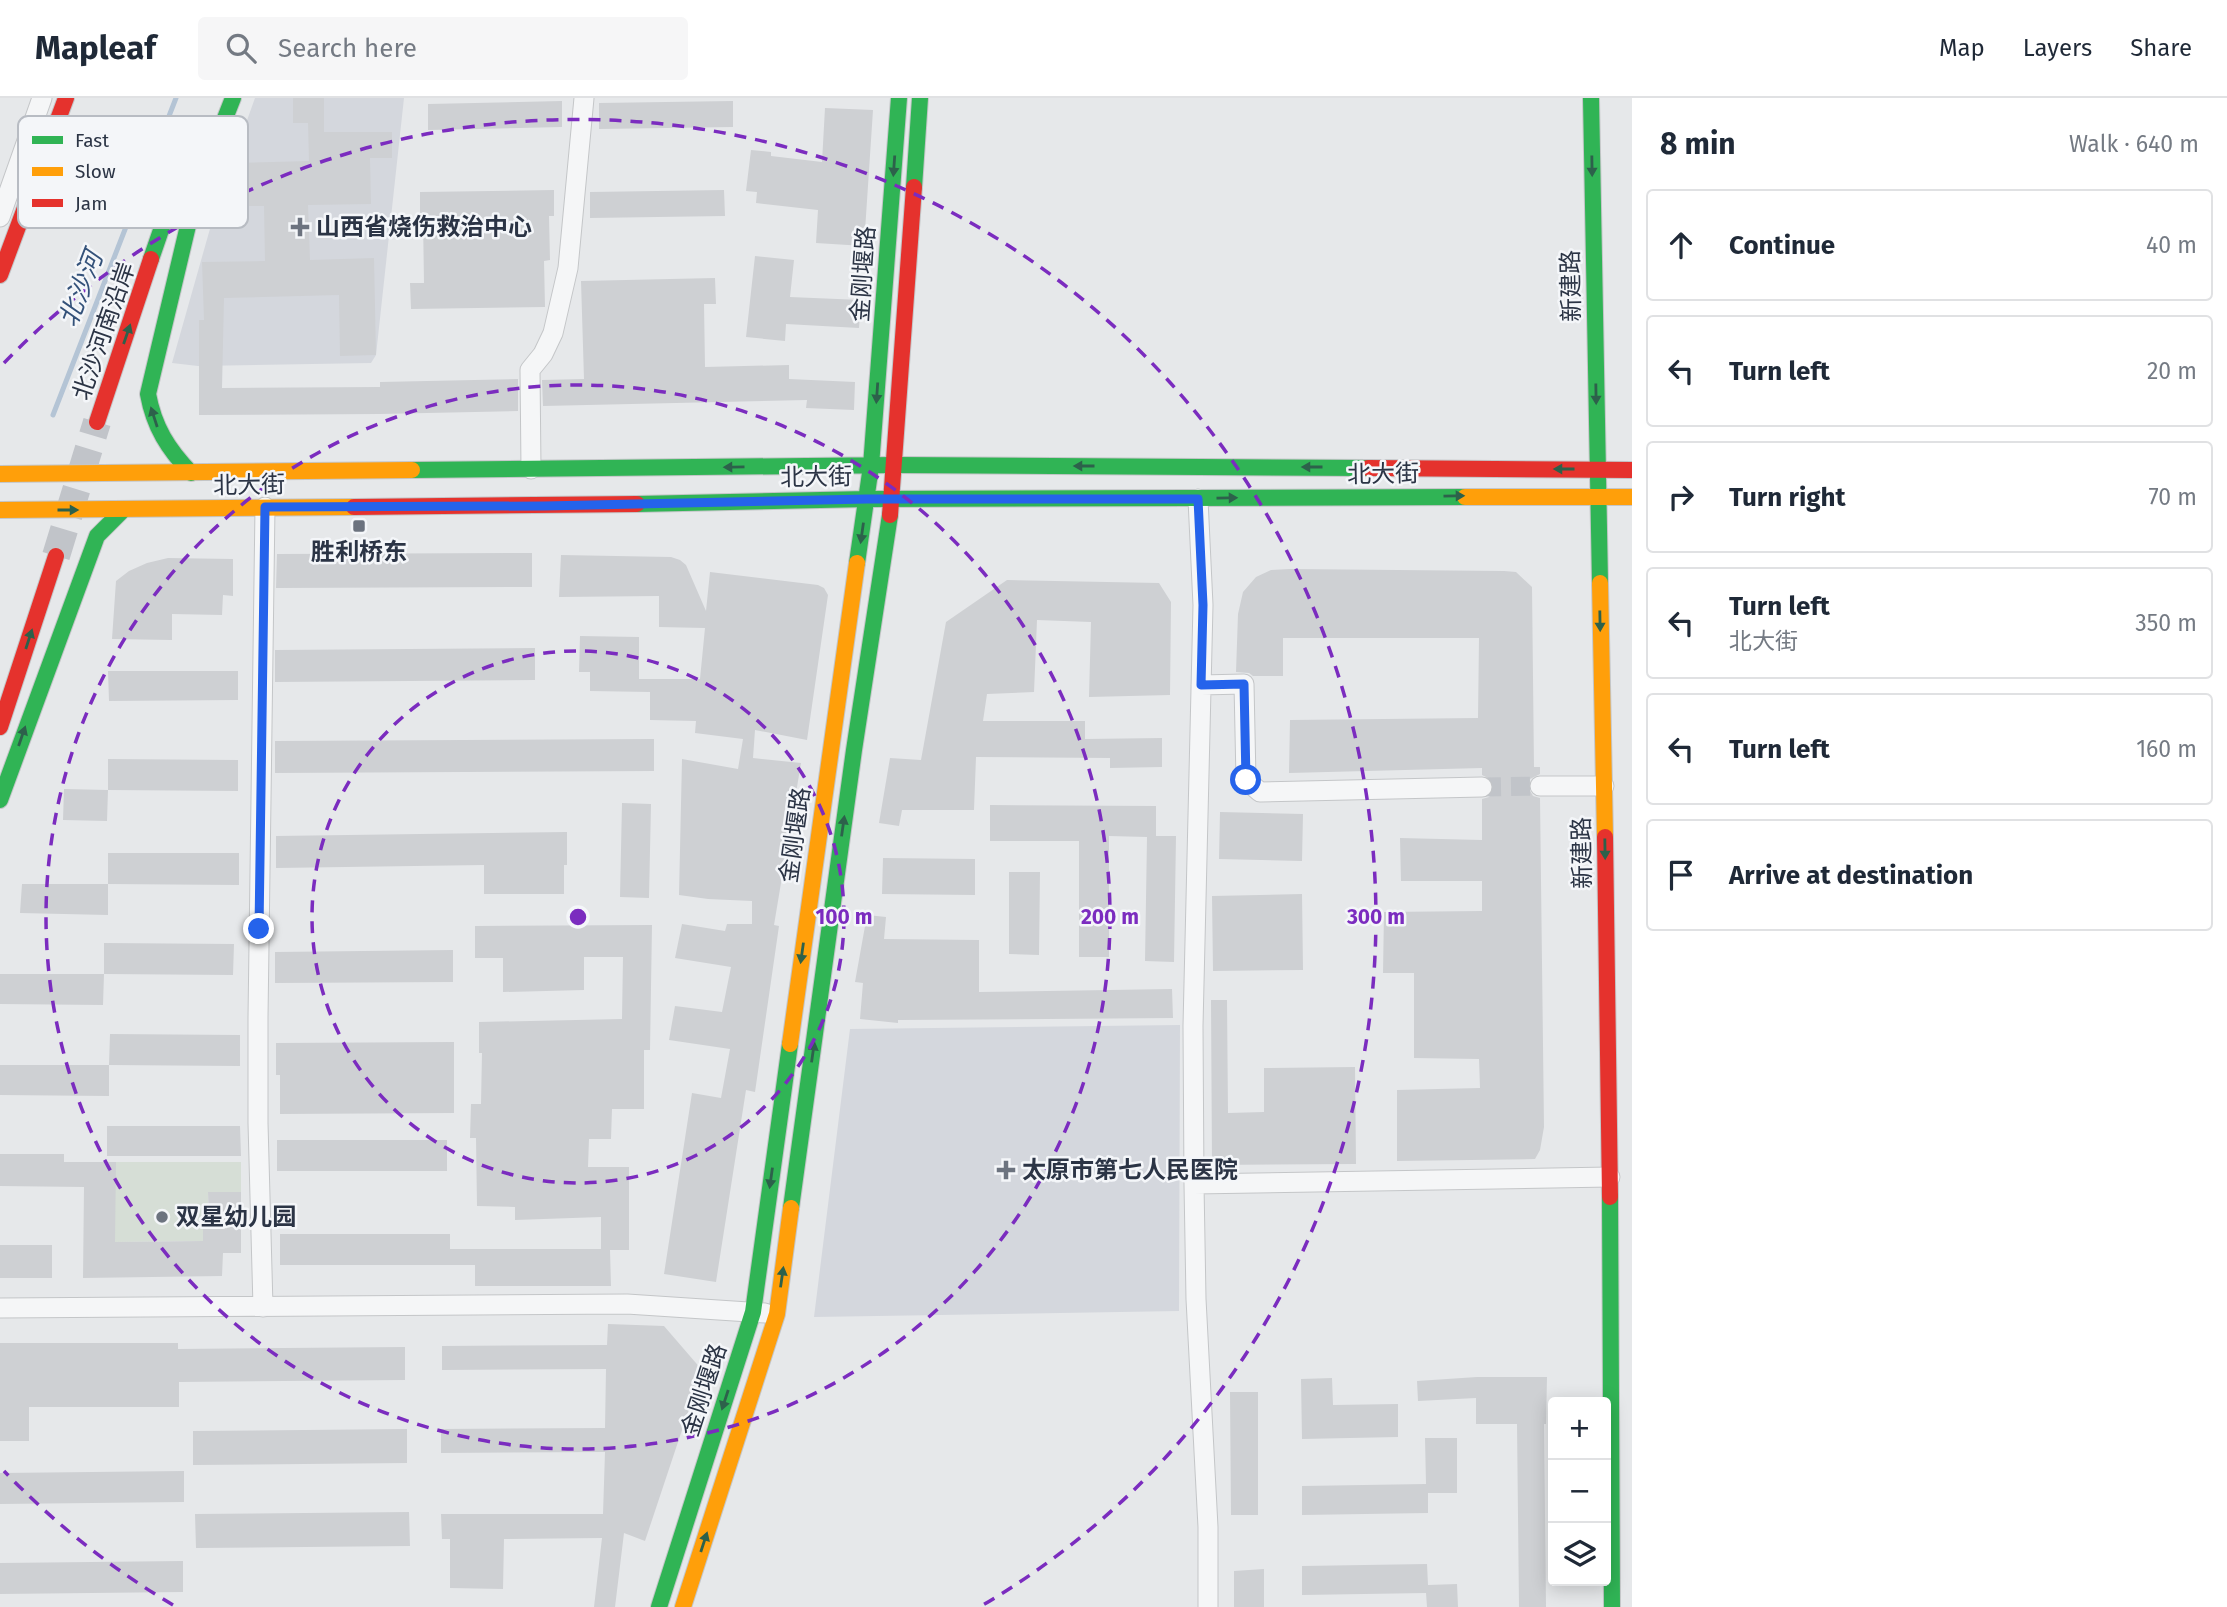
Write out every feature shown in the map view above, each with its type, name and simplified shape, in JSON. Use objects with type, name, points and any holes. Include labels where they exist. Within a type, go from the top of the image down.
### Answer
[{"type":"main road","points":[[59,116],[66,98]]},
{"type":"main road","points":[[226,116],[233,98]]},
{"type":"main road","name":"金刚堰路","points":[[659,1607],[753,1312],[871,466],[899,98]]},
{"type":"main road","points":[[683,1607],[777,1314],[854,750],[892,500],[920,98]]},
{"type":"main road","name":"新建路","points":[[1591,98],[1610,1177],[1612,1607]]},
{"type":"main road","points":[[0,275],[18,227]]},
{"type":"main road","name":"北沙河南沿岸","points":[[97,422],[162,228]]},
{"type":"main road","points":[[187,228],[148,394],[151,416],[165,446],[191,473]]},
{"type":"main road","name":"北大街","points":[[0,474],[896,465],[1632,470]]},
{"type":"main road","name":"北大街","points":[[0,510],[544,506],[867,499],[1632,497]]},
{"type":"main road","points":[[0,800],[97,536],[123,510]]},
{"type":"main road","points":[[0,727],[56,556]]},
{"type":"street","points":[[36,116],[42,98]]},
{"type":"street","points":[[531,469],[530,370],[543,354],[553,333],[568,268],[584,98]]},
{"type":"street","points":[[0,218],[18,167]]},
{"type":"street","points":[[1198,499],[1203,605],[1194,1014],[1194,1184],[1196,1299],[1208,1527],[1208,1607]]},
{"type":"street","points":[[264,1307],[258,1124],[258,1018],[265,507]]},
{"type":"street","points":[[1201,685],[1244,684],[1246,780],[1260,792],[1482,788]]},
{"type":"street","points":[[1540,786],[1604,786]]},
{"type":"street","points":[[1194,1184],[1610,1177]]},
{"type":"street","points":[[0,1308],[627,1304],[777,1314]]},
{"type":"shaded area","name":"山西省烧伤救治中心","points":[[255,98],[404,98],[376,355],[371,363],[198,366],[172,363],[210,228],[248,228],[248,118]]},
{"type":"shaded area","name":"太原市第七人民医院","points":[[1180,1025],[1179,1311],[814,1317],[850,1029]]},
{"type":"shaded area","points":[[115,1162],[241,1162],[241,1192],[208,1193],[209,1222],[203,1222],[203,1241],[115,1242]]},
{"type":"building","points":[[293,98],[324,98],[324,132],[392,132],[392,158],[370,158],[371,204],[308,205],[310,260],[374,258],[376,355],[340,356],[339,295],[224,298],[222,388],[380,387],[380,382],[518,379],[518,411],[199,415],[199,320],[204,320],[202,262],[265,261],[264,206],[248,206],[248,163],[309,161],[308,123],[293,123]]},
{"type":"building","points":[[562,101],[562,127],[428,130],[428,104]]},
{"type":"building","points":[[733,101],[733,127],[599,129],[599,103]]},
{"type":"building","points":[[825,108],[873,110],[864,246],[816,243],[818,210],[756,203],[757,192],[746,191],[751,150],[771,152],[771,156],[822,162]]},
{"type":"building","points":[[554,190],[554,216],[549,216],[550,260],[544,261],[545,307],[411,309],[410,283],[424,283],[420,192]]},
{"type":"building","points":[[724,190],[725,216],[590,218],[590,192]]},
{"type":"building","points":[[755,256],[794,260],[790,297],[861,300],[859,328],[786,324],[785,341],[746,337]]},
{"type":"building","points":[[715,278],[716,304],[704,304],[705,367],[789,365],[789,379],[855,382],[854,410],[806,408],[807,400],[543,406],[542,380],[584,379],[581,281]]},
{"type":"building","points":[[532,553],[532,587],[276,588],[277,554]]},
{"type":"building","points":[[561,555],[671,557],[680,560],[686,565],[706,611],[710,572],[818,585],[824,588],[828,595],[807,740],[755,730],[753,758],[801,763],[774,925],[779,926],[755,1092],[746,1090],[716,1282],[664,1274],[692,1093],[721,1098],[730,1049],[669,1040],[675,1006],[722,1012],[731,967],[675,958],[682,924],[725,931],[727,924],[752,924],[752,901],[679,895],[682,759],[738,769],[743,739],[695,733],[696,721],[650,720],[650,692],[590,691],[590,672],[579,672],[580,636],[639,637],[639,679],[700,679],[705,628],[659,627],[659,596],[559,597]]},
{"type":"building","points":[[168,558],[233,559],[233,596],[223,595],[222,615],[172,614],[172,640],[112,639],[116,581],[129,571],[147,563]]},
{"type":"building","points":[[1271,570],[1504,571],[1516,572],[1532,587],[1534,767],[1540,767],[1540,774],[1530,779],[1528,787],[1533,796],[1540,798],[1544,1127],[1540,1150],[1535,1159],[1397,1161],[1397,1090],[1480,1088],[1479,1059],[1414,1058],[1414,973],[1383,973],[1384,912],[1482,911],[1482,881],[1401,881],[1400,838],[1482,840],[1482,799],[1493,792],[1492,780],[1482,775],[1482,768],[1289,773],[1290,720],[1478,718],[1479,638],[1283,638],[1283,676],[1253,676],[1236,672],[1238,614],[1243,592],[1256,577]]},
{"type":"building","points":[[1007,580],[1159,583],[1171,602],[1170,695],[1089,697],[1091,622],[1037,620],[1034,692],[987,694],[983,721],[1085,721],[1085,739],[1162,738],[1162,767],[1110,768],[1110,758],[976,757],[974,810],[902,810],[899,826],[879,823],[890,758],[921,760],[946,622]]},
{"type":"building","points":[[535,648],[535,680],[275,682],[275,650]]},
{"type":"building","points":[[108,671],[238,671],[238,700],[109,701]]},
{"type":"building","points":[[654,739],[654,771],[275,773],[275,741]]},
{"type":"building","points":[[108,759],[238,760],[238,791],[108,790]]},
{"type":"building","points":[[64,789],[108,790],[107,821],[63,820]]},
{"type":"building","points":[[622,803],[651,804],[649,898],[620,897]]},
{"type":"building","points":[[990,805],[1156,806],[1156,836],[1176,836],[1174,962],[1145,961],[1147,837],[1109,836],[1109,957],[1079,957],[1079,841],[990,841]]},
{"type":"building","points":[[1220,812],[1303,814],[1302,861],[1219,859]]},
{"type":"building","points":[[567,832],[564,894],[484,894],[484,865],[276,868],[276,836]]},
{"type":"building","points":[[108,853],[239,853],[239,885],[108,884]]},
{"type":"building","points":[[883,858],[975,859],[975,895],[882,894]]},
{"type":"building","points":[[1009,872],[1040,872],[1039,955],[1009,954]]},
{"type":"building","points":[[22,884],[108,884],[108,915],[20,913]]},
{"type":"building","points":[[1302,894],[1303,970],[1213,971],[1212,896]]},
{"type":"building","points":[[867,915],[886,917],[884,939],[979,940],[979,992],[1172,989],[1173,1018],[898,1020],[898,1023],[860,1019],[863,983],[855,982]]},
{"type":"building","points":[[652,925],[650,1050],[644,1050],[644,1109],[612,1109],[611,1139],[589,1139],[588,1167],[629,1167],[629,1250],[610,1250],[611,1286],[475,1286],[475,1265],[280,1265],[280,1234],[450,1234],[450,1249],[601,1249],[601,1217],[515,1220],[515,1207],[477,1206],[476,1138],[470,1138],[471,1104],[481,1104],[482,1053],[479,1053],[479,1022],[622,1019],[623,957],[584,957],[584,990],[503,992],[503,958],[475,958],[475,926]]},
{"type":"building","points":[[104,943],[234,944],[233,975],[104,974]]},
{"type":"building","points":[[453,950],[453,982],[275,983],[275,952]]},
{"type":"building","points":[[0,974],[104,974],[103,1005],[0,1004]]},
{"type":"building","points":[[1211,1000],[1227,1000],[1228,1113],[1264,1112],[1264,1068],[1355,1067],[1356,1164],[1212,1165]]},
{"type":"building","points":[[110,1034],[240,1035],[240,1066],[109,1065]]},
{"type":"building","points":[[454,1042],[454,1113],[280,1114],[280,1075],[276,1075],[276,1043]]},
{"type":"building","points":[[0,1065],[109,1065],[109,1096],[0,1095]]},
{"type":"building","points":[[107,1126],[240,1126],[241,1156],[107,1156]]},
{"type":"building","points":[[277,1140],[447,1140],[447,1171],[277,1171]]},
{"type":"building","points":[[0,1154],[64,1154],[64,1162],[116,1162],[115,1242],[203,1241],[203,1222],[209,1222],[208,1192],[241,1192],[241,1253],[223,1253],[222,1276],[83,1278],[84,1187],[0,1186]]},
{"type":"building","points":[[0,1245],[52,1245],[52,1278],[0,1278]]},
{"type":"building","points":[[608,1324],[664,1326],[702,1370],[645,1541],[624,1533],[615,1607],[594,1607],[602,1538],[504,1539],[503,1589],[450,1588],[450,1539],[442,1539],[441,1514],[603,1514],[605,1452],[441,1453],[441,1429],[605,1428],[606,1369],[442,1370],[442,1346],[607,1345]]},
{"type":"building","points":[[0,1343],[178,1343],[178,1349],[405,1347],[405,1380],[179,1382],[179,1407],[29,1407],[29,1441],[0,1441]]},
{"type":"building","points":[[1477,1377],[1547,1377],[1544,1424],[1546,1607],[1519,1607],[1517,1424],[1476,1424],[1476,1398],[1418,1401],[1417,1381]]},
{"type":"building","points":[[1332,1378],[1333,1405],[1398,1404],[1398,1437],[1302,1439],[1301,1379]]},
{"type":"building","points":[[1230,1392],[1258,1392],[1258,1515],[1231,1515]]},
{"type":"building","points":[[407,1429],[407,1463],[193,1465],[193,1431]]},
{"type":"building","points":[[1425,1438],[1457,1438],[1457,1493],[1428,1493],[1428,1513],[1302,1515],[1302,1486],[1426,1484]]},
{"type":"building","points":[[184,1471],[184,1502],[0,1504],[0,1473]]},
{"type":"building","points":[[409,1512],[410,1546],[196,1548],[195,1514]]},
{"type":"building","points":[[183,1561],[183,1592],[0,1594],[0,1563]]},
{"type":"building","points":[[1427,1564],[1428,1585],[1457,1584],[1458,1607],[1427,1607],[1426,1593],[1302,1595],[1302,1566]]},
{"type":"building","points":[[1264,1569],[1264,1607],[1234,1607],[1234,1571]]},
{"type":"waterway","name":"北沙河","points":[[169,116],[176,98]]},
{"type":"waterway","name":"北沙河","points":[[53,415],[126,228]]},
{"type":"tunnel","points":[[56,556],[97,422]]},
{"type":"tunnel","points":[[1482,787],[1540,786]]},
{"type":"traffic: fast","points":[[226,116],[233,98]]},
{"type":"traffic: fast","points":[[857,563],[871,466],[899,98]]},
{"type":"traffic: fast","points":[[914,187],[920,98]]},
{"type":"traffic: fast","points":[[1591,98],[1600,583]]},
{"type":"traffic: fast","points":[[151,259],[162,228]]},
{"type":"traffic: fast","points":[[187,228],[148,394],[163,437],[191,473]]},
{"type":"traffic: fast","points":[[412,470],[896,465],[1368,468]]},
{"type":"traffic: fast","points":[[637,504],[867,499],[1465,497]]},
{"type":"traffic: fast","points":[[0,800],[97,536],[123,510]]},
{"type":"traffic: fast","points":[[791,1208],[854,750],[890,515]]},
{"type":"traffic: fast","points":[[659,1607],[753,1312],[790,1044]]},
{"type":"traffic: fast","points":[[1610,1197],[1612,1607]]},
{"type":"traffic: slow","points":[[0,474],[412,470]]},
{"type":"traffic: slow","points":[[1465,497],[1632,497]]},
{"type":"traffic: slow","points":[[0,510],[354,507]]},
{"type":"traffic: slow","points":[[790,1044],[857,563]]},
{"type":"traffic: slow","points":[[1600,583],[1605,837]]},
{"type":"traffic: slow","points":[[683,1607],[777,1314],[791,1208]]},
{"type":"traffic: jam","points":[[59,116],[66,98]]},
{"type":"traffic: jam","points":[[890,515],[914,187]]},
{"type":"traffic: jam","points":[[0,275],[18,227]]},
{"type":"traffic: jam","points":[[97,422],[151,259]]},
{"type":"traffic: jam","points":[[1368,468],[1632,470]]},
{"type":"traffic: jam","points":[[354,507],[637,504]]},
{"type":"traffic: jam","points":[[0,727],[56,556]]},
{"type":"traffic: jam","points":[[1605,837],[1610,1197]]},
{"type":"place","name":"山西省烧伤救治中心","points":[[300,227]]},
{"type":"place","name":"胜利桥东","points":[[359,526]]},
{"type":"place","name":"太原市第七人民医院","points":[[1006,1170]]},
{"type":"place","name":"双星幼儿园","points":[[162,1217]]},
{"type":"route","points":[[259,929],[265,507],[544,506],[867,499],[1198,499],[1203,605],[1201,685],[1244,684],[1246,780]]}]
